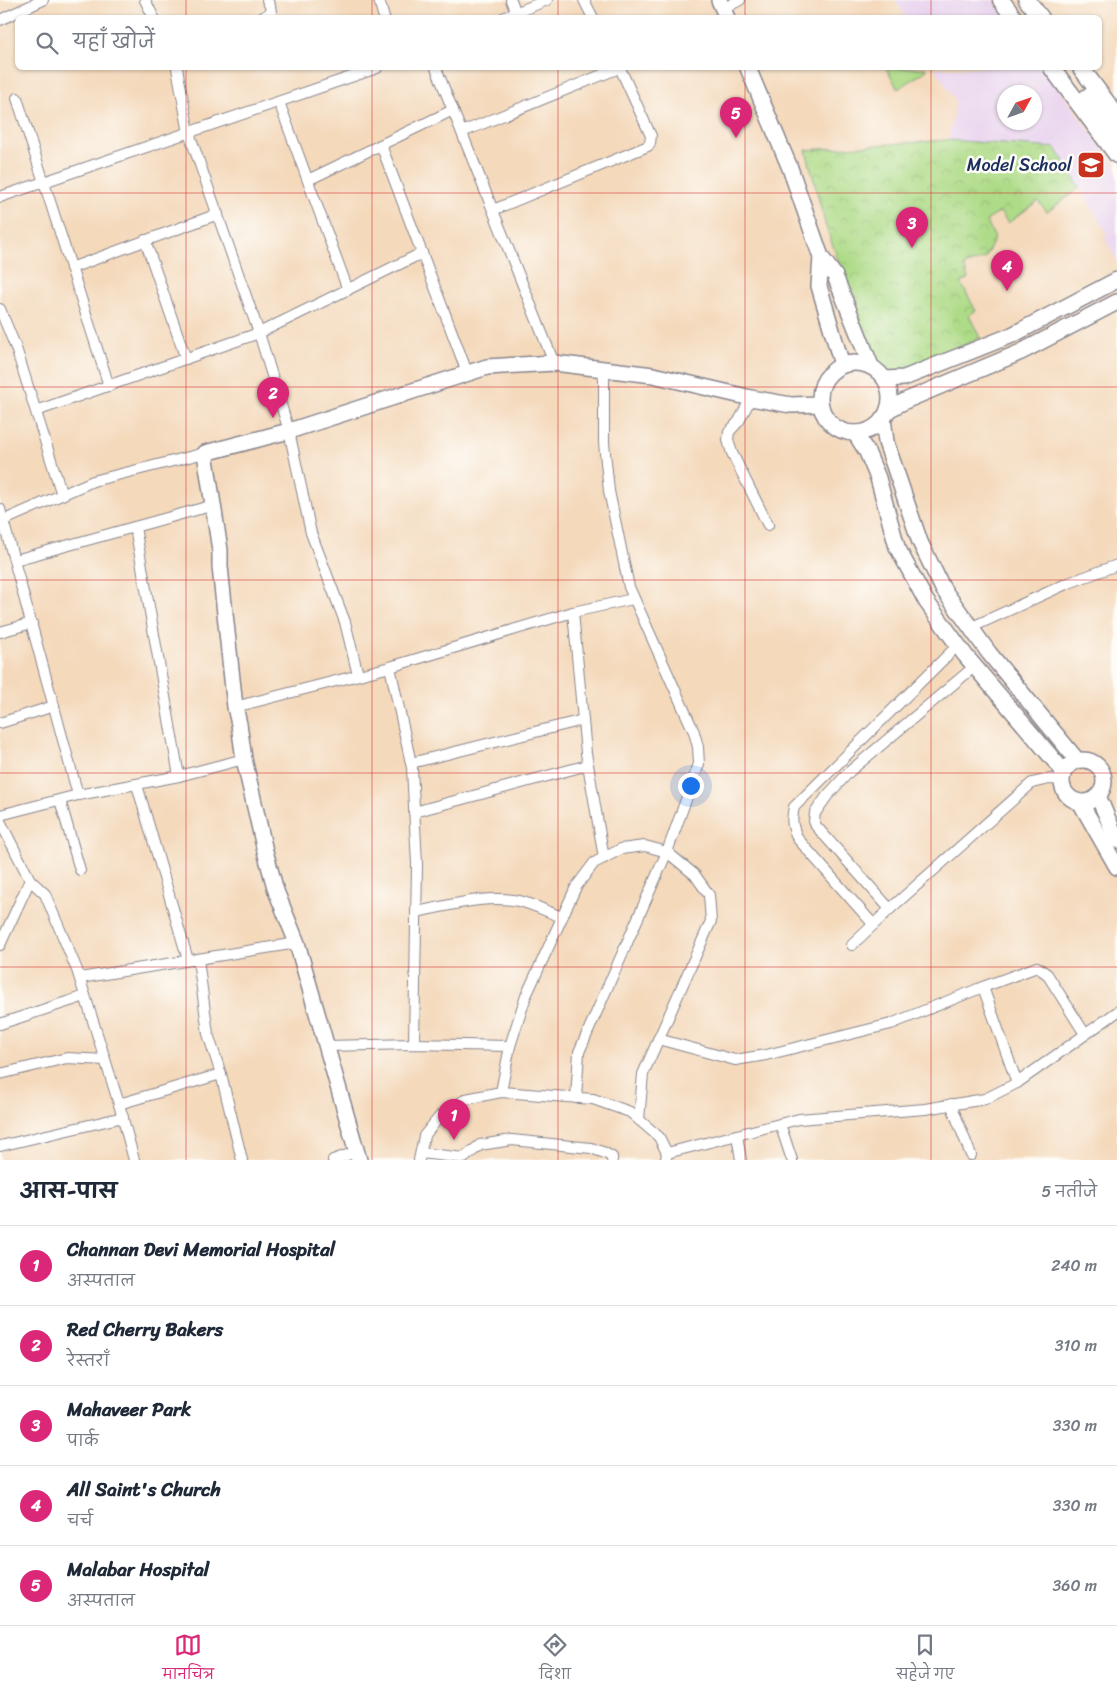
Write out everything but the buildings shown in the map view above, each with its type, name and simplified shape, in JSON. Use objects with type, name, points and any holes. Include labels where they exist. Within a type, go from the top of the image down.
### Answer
[{"type":"main road","points":[[1001,0],[1012,15]]},
{"type":"main road","points":[[1014,0],[1025,15]]},
{"type":"main road","points":[[1028,0],[1039,15]]},
{"type":"main road","points":[[1053,70],[1117,155]]},
{"type":"main road","points":[[1067,70],[1114,126]]},
{"type":"main road","points":[[1082,70],[1114,126]]},
{"type":"street","points":[[0,20],[43,0]]},
{"type":"street","points":[[145,0],[152,15]]},
{"type":"street","points":[[266,15],[271,12],[267,0]]},
{"type":"street","points":[[379,0],[383,15]]},
{"type":"street","points":[[511,0],[516,12]]},
{"type":"street","points":[[510,15],[547,0]]},
{"type":"street","points":[[584,0],[592,15]]},
{"type":"street","points":[[723,9],[740,0]]},
{"type":"street","points":[[177,70],[189,133],[259,334],[289,431],[311,533],[345,622],[358,675]]},
{"type":"street","points":[[0,197],[371,70]]},
{"type":"street","points":[[437,70],[554,363]]},
{"type":"street","points":[[462,132],[614,70]]},
{"type":"street","points":[[493,210],[648,146],[651,136],[620,70]]},
{"type":"street","points":[[749,70],[790,168],[821,258],[835,276],[871,366],[885,379],[889,390],[890,401],[886,414],[886,442],[920,542],[943,589],[970,628],[1077,760]]},
{"type":"street","points":[[17,98],[109,386]]},
{"type":"street","points":[[279,102],[348,290]]},
{"type":"street","points":[[308,180],[453,110]]},
{"type":"street","points":[[381,144],[467,372]]},
{"type":"street","points":[[71,268],[218,214]]},
{"type":"street","points":[[144,240],[186,359]]},
{"type":"street","points":[[36,411],[259,334],[422,253]]},
{"type":"street","points":[[821,258],[819,286],[842,365]]},
{"type":"street","points":[[885,379],[904,378],[1012,335],[1117,280]]},
{"type":"street","points":[[871,366],[856,362],[842,365],[828,374],[824,381],[821,388],[820,404],[827,419],[840,430],[855,433],[867,431],[877,425],[886,414],[907,400],[1021,352],[1117,302]]},
{"type":"street","points":[[0,309],[16,348],[62,495]]},
{"type":"street","points":[[2,522],[93,481],[289,431],[487,367],[554,363],[653,375],[751,398],[792,405],[820,404]]},
{"type":"street","points":[[576,1098],[579,1052],[667,852],[700,757],[694,732],[633,599],[624,568],[610,491],[604,443],[604,369]]},
{"type":"street","points":[[751,398],[739,421],[729,432],[728,440],[732,453],[768,525]]},
{"type":"street","points":[[855,433],[867,452],[878,478],[898,547],[926,601],[958,645],[1063,776],[1066,792],[1073,799],[1080,802],[1089,801],[1108,782]]},
{"type":"street","points":[[205,453],[220,550],[220,567],[235,707],[244,759],[274,883],[297,943],[358,1156],[333,1160]]},
{"type":"street","points":[[15,560],[214,505]]},
{"type":"street","points":[[0,509],[78,795]]},
{"type":"street","points":[[135,527],[179,776]]},
{"type":"street","points":[[970,628],[1066,584],[1117,565]]},
{"type":"street","points":[[235,707],[390,667],[573,612],[633,599]]},
{"type":"street","points":[[573,612],[588,765],[604,858]]},
{"type":"street","points":[[0,632],[32,623]]},
{"type":"street","points":[[873,924],[798,839],[793,829],[791,818],[794,807],[958,645]]},
{"type":"street","points":[[890,909],[816,826],[814,820],[815,813],[848,772],[975,666]]},
{"type":"street","points":[[390,667],[411,763],[417,864],[414,1044]]},
{"type":"street","points":[[0,723],[54,706]]},
{"type":"street","points":[[411,763],[583,720]]},
{"type":"street","points":[[0,815],[78,795],[179,776],[244,759]]},
{"type":"street","points":[[852,945],[873,924],[1032,784],[1063,776],[1071,763],[1077,760],[1090,760],[1100,766],[1108,782],[1117,840]]},
{"type":"street","points":[[414,812],[588,765]]},
{"type":"street","points":[[137,785],[193,960],[208,1034],[242,1160]]},
{"type":"street","points":[[60,800],[80,870]]},
{"type":"street","points":[[1080,802],[1117,867]]},
{"type":"street","points":[[0,820],[30,880],[44,894],[80,978],[119,1104],[134,1160]]},
{"type":"street","points":[[502,1092],[510,1046],[526,996],[576,886],[594,863],[620,848],[645,846],[667,852],[694,875],[709,895],[711,921],[643,1074],[639,1120]]},
{"type":"street","points":[[0,945],[30,880]]},
{"type":"street","points":[[416,912],[481,899],[500,899],[520,901],[562,917]]},
{"type":"street","points":[[80,978],[297,943]]},
{"type":"street","points":[[658,1039],[735,1060],[751,1058],[891,1024],[983,986],[1037,967],[1047,974],[1085,1034]]},
{"type":"street","points":[[983,986],[1017,1083]]},
{"type":"street","points":[[0,1024],[85,996]]},
{"type":"street","points":[[612,1160],[605,1153],[591,1148],[512,1140],[480,1145],[465,1159],[420,1157],[424,1136],[441,1114],[466,1099],[502,1092],[593,1099],[630,1112],[659,1137],[666,1157],[737,1135],[799,1119],[925,1109],[985,1098],[1017,1083],[1117,1012]]},
{"type":"street","points":[[326,1046],[414,1044],[510,1046]]},
{"type":"street","points":[[0,1074],[67,1058],[105,1060]]},
{"type":"street","points":[[119,1104],[220,1074]]},
{"type":"street","points":[[951,1104],[971,1156]]},
{"type":"street","points":[[0,1146],[123,1118]]},
{"type":"street","points":[[780,1124],[792,1160]]},
{"type":"street","points":[[737,1135],[741,1160]]},
{"type":"shaded area","points":[[895,0],[993,0],[1004,15],[904,15]]},
{"type":"shaded area","name":"Model School","points":[[936,70],[1044,70],[1117,168],[1117,261],[1104,237],[1108,235],[1056,148],[948,140],[956,102]]},
{"type":"green space","points":[[887,70],[927,70],[898,89]]},
{"type":"green space","points":[[948,140],[1056,148],[1080,188],[1047,212],[1038,201],[1008,223],[1000,212],[986,221],[995,238],[985,258],[964,266],[968,279],[961,283],[976,311],[969,315],[980,338],[894,376],[876,364],[826,227],[806,150]]},
{"type":"place","name":"Malabar Hospital","points":[[736,138]]},
{"type":"place","name":"Model School","points":[[1091,165]]},
{"type":"place","name":"Mahaveer Park","points":[[912,248]]},
{"type":"place","name":"All Saint's Church","points":[[1007,291]]},
{"type":"place","name":"Red Cherry Bakers","points":[[273,418]]},
{"type":"place","name":"Channan Devi Memorial Hospital","points":[[454,1140]]}]
